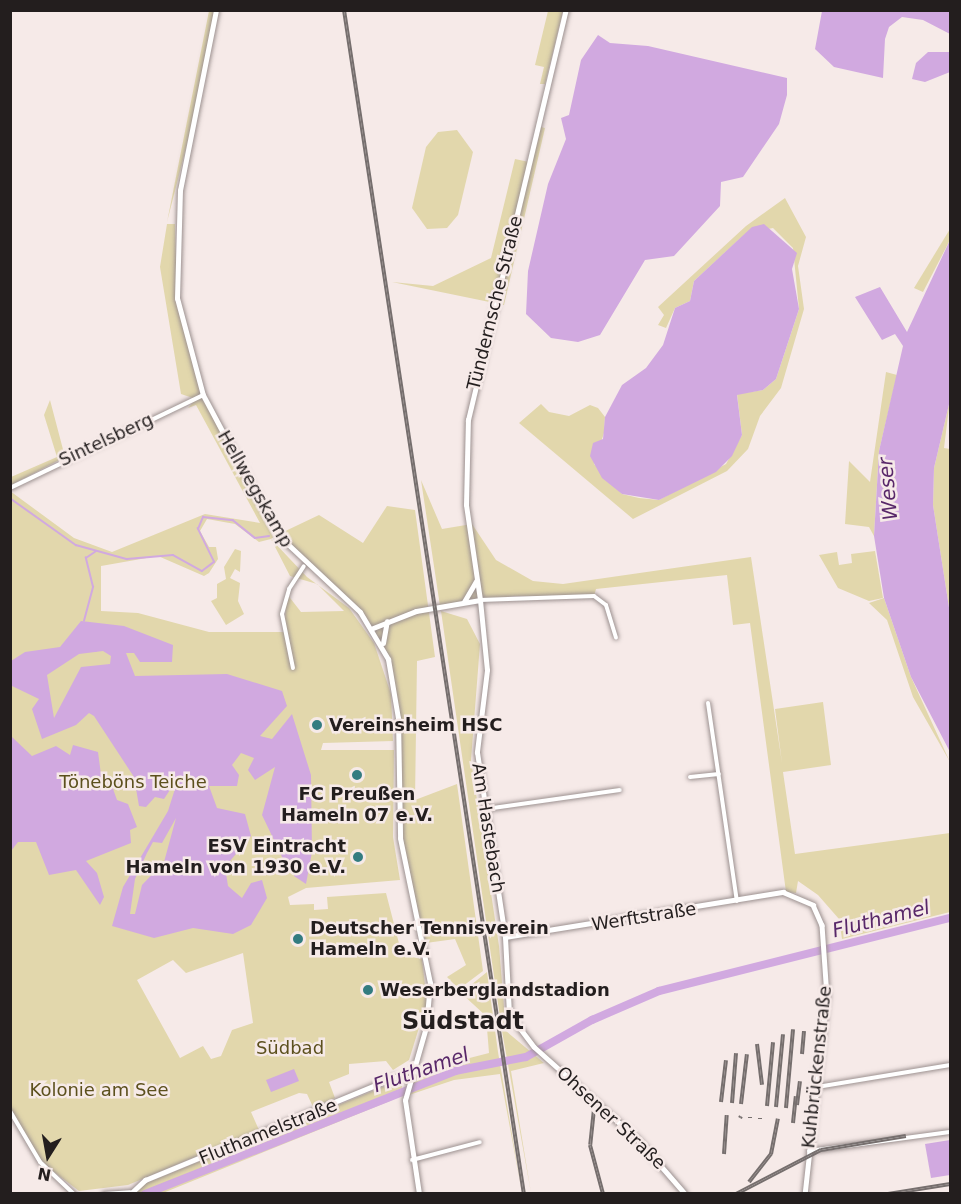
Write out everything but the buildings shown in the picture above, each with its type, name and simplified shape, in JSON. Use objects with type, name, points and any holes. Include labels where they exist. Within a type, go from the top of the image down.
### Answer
[{"type":"main road","name":"Hellwegskamp","points":[[216,10],[176,224],[177,298],[203,395],[277,534],[304,566],[373,628],[383,645]]},
{"type":"main road","points":[[373,628],[389,618],[480,600]]},
{"type":"main road","name":"Am Hastebach","points":[[480,600],[488,662],[477,752],[505,937],[506,1004],[534,1047]]},
{"type":"main road","points":[[389,618],[383,645],[396,692],[400,838],[430,993],[405,1095],[411,1160],[419,1194]]},
{"type":"main road","name":"Ohsener Straße","points":[[534,1047],[639,1141],[685,1194]]},
{"type":"main road","name":"Fluthamelstraße","points":[[130,1193],[145,1180],[395,1077],[408,1080]]},
{"type":"street","name":"Tündernsche Straße","points":[[480,600],[464,476],[468,420],[566,10]]},
{"type":"street","name":"Sintelsberg","points":[[10,488],[203,395]]},
{"type":"street","points":[[293,668],[282,614],[289,588],[304,566]]},
{"type":"street","points":[[462,603],[473,593],[476,576]]},
{"type":"street","points":[[480,600],[594,596],[606,605],[615,638]]},
{"type":"street","points":[[708,703],[737,902]]},
{"type":"street","points":[[690,777],[719,774]]},
{"type":"street","points":[[486,809],[620,790]]},
{"type":"street","name":"Werftstraße","points":[[505,937],[737,902],[783,892]]},
{"type":"street","name":"Kuhbrückenstraße","points":[[783,892],[796,894],[816,910],[824,948],[827,996],[805,1194]]},
{"type":"street","points":[[816,1087],[951,1065]]},
{"type":"street","points":[[10,1111],[40,1162],[74,1194]]},
{"type":"street","points":[[809,1151],[951,1132]]},
{"type":"street","points":[[411,1160],[480,1142]]},
{"type":"street","points":[[104,1194],[130,1193]]},
{"type":"green space","points":[[209,11],[216,11],[212,46],[167,222]]},
{"type":"green space","points":[[548,11],[563,11],[545,84],[540,84],[544,67],[535,65]]},
{"type":"green space","points":[[537,126],[545,128],[504,305],[392,282],[433,286],[491,258],[515,159],[529,162]]},
{"type":"green space","points":[[457,130],[473,152],[458,215],[447,228],[427,229],[412,208],[426,147],[438,132]]},
{"type":"green space","points":[[785,198],[806,237],[798,266],[804,309],[781,388],[760,416],[748,449],[727,471],[633,519],[519,423],[541,404],[549,412],[569,416],[590,405],[598,408],[605,417],[604,433],[594,464],[622,494],[639,498],[659,500],[726,464],[742,435],[737,394],[763,390],[776,379],[799,309],[793,248],[773,228],[745,234],[694,281],[690,301],[675,308],[666,328],[658,325],[664,315],[658,307],[746,226]]},
{"type":"green space","points":[[167,224],[175,224],[177,298],[195,374],[277,534],[271,539],[259,542],[235,524],[207,519],[200,531],[209,547],[216,547],[218,559],[209,573],[204,576],[158,556],[101,566],[101,611],[138,613],[209,632],[284,632],[287,594],[301,612],[344,611],[318,585],[349,608],[374,643],[391,694],[393,741],[323,743],[321,750],[394,750],[393,837],[400,880],[306,888],[288,897],[290,905],[314,904],[314,910],[328,909],[327,897],[386,893],[402,955],[422,959],[427,1002],[409,1060],[393,1070],[386,1061],[349,1064],[349,1074],[329,1082],[335,1098],[313,1107],[307,1094],[299,1093],[251,1112],[259,1130],[128,1185],[79,1191],[41,1162],[11,1109],[10,491],[74,538],[112,552],[205,514],[260,523],[196,405],[188,408],[196,399],[181,394],[160,267]],"holes":[[[243,953],[253,1023],[232,1030],[221,1056],[211,1059],[203,1046],[180,1058],[137,980],[173,960],[186,973]]]},
{"type":"green space","points":[[950,229],[950,240],[923,292],[914,288]]},
{"type":"green space","points":[[886,372],[897,375],[879,451],[874,536],[869,527],[845,524],[849,461],[870,482]]},
{"type":"green space","points":[[50,400],[65,457],[11,485],[11,477],[57,457],[44,415]]},
{"type":"green space","points":[[950,400],[944,448],[950,449],[950,614],[933,505],[934,468]]},
{"type":"green space","points":[[421,480],[442,529],[472,524],[496,560],[533,581],[563,584],[751,557],[782,763],[775,709],[823,702],[831,765],[783,772],[795,854],[950,833],[950,912],[842,939],[839,919],[818,895],[798,881],[796,893],[786,892],[750,623],[733,625],[727,575],[596,589],[594,596],[514,596],[440,606]]},
{"type":"green space","points":[[387,506],[415,510],[435,657],[417,661],[415,800],[457,784],[483,971],[459,989],[447,977],[466,965],[455,939],[426,943],[400,838],[398,705],[383,645],[359,610],[277,535],[319,515],[363,543]]},
{"type":"green space","points":[[271,539],[316,584],[290,576]]},
{"type":"green space","points":[[235,549],[241,551],[240,572],[235,569],[230,578],[240,583],[238,601],[244,614],[226,625],[211,601],[217,598],[217,584],[226,579],[224,567]]},
{"type":"green space","points":[[875,551],[883,598],[869,601],[838,588],[819,555],[837,552],[839,565],[852,563],[851,554]]},
{"type":"green space","points":[[884,598],[911,677],[950,762],[913,697],[887,620],[869,603]]},
{"type":"green space","points":[[441,611],[467,619],[480,644],[471,760],[499,946],[506,1031],[544,1063],[511,1071],[531,1193],[502,1031]]},
{"type":"green space","points":[[487,972],[522,1193],[500,1074],[454,1080],[406,1096],[412,1068],[419,1071],[489,1053],[486,1016],[461,993]]},
{"type":"green space","points":[[395,1082],[402,1086],[401,1095],[390,1101],[163,1193],[133,1194],[139,1186]]},
{"type":"water","points":[[822,11],[950,11],[950,34],[923,20],[902,17],[889,27],[885,39],[883,78],[834,67],[815,49]]},
{"type":"water","points":[[598,35],[610,43],[648,46],[787,78],[787,95],[779,124],[743,177],[721,182],[720,206],[674,256],[645,260],[600,335],[578,342],[551,338],[526,314],[528,271],[548,184],[566,139],[561,118],[569,115],[581,60]]},
{"type":"water","points":[[928,52],[950,52],[950,72],[925,82],[912,79],[916,63]]},
{"type":"water","points":[[764,224],[797,253],[792,269],[799,309],[776,379],[763,390],[737,395],[742,435],[732,456],[716,472],[659,500],[622,494],[602,478],[590,456],[593,443],[603,439],[605,417],[622,385],[646,368],[663,345],[675,308],[690,301],[694,281],[752,227]]},
{"type":"water","name":"Weser","points":[[950,240],[950,400],[934,468],[933,505],[950,614],[950,752],[911,677],[884,598],[874,536],[879,451],[903,346],[895,334],[882,340],[855,297],[880,287],[907,332]]},
{"type":"water","name":"Töneböns Teiche","points":[[81,621],[124,626],[173,645],[172,662],[140,662],[134,653],[126,653],[135,676],[227,674],[282,691],[287,706],[260,736],[272,739],[292,714],[311,775],[312,852],[306,884],[294,876],[294,859],[284,861],[262,815],[275,767],[255,780],[248,770],[254,758],[241,753],[232,765],[239,775],[237,786],[209,786],[217,808],[245,814],[251,836],[225,867],[228,886],[242,898],[251,883],[262,880],[267,898],[251,925],[233,934],[193,928],[154,938],[112,926],[123,887],[168,811],[179,776],[164,799],[155,797],[146,807],[139,806],[134,777],[94,716],[89,713],[76,725],[42,739],[32,709],[39,699],[12,686],[11,661],[25,652],[60,647]],"holes":[[[103,651],[111,656],[110,664],[81,667],[54,718],[47,675],[79,654]],[[176,818],[164,862],[142,885],[135,914],[130,914],[135,879],[147,853],[153,842],[162,843]]]},
{"type":"water","name":"Töneböns Teiche","points":[[11,736],[32,756],[56,746],[70,755],[73,745],[98,752],[102,782],[112,786],[117,800],[128,804],[137,827],[130,830],[131,843],[86,861],[97,873],[104,897],[100,905],[76,870],[49,875],[36,842],[18,842],[11,851]]},
{"type":"water","points":[[294,1069],[299,1081],[271,1092],[266,1080]]},
{"type":"water","points":[[950,1140],[950,1175],[931,1178],[925,1144]]},
{"type":"waterway","points":[[10,498],[76,545],[127,559],[173,555],[202,571],[214,562],[198,529],[203,517],[233,520],[255,538],[269,536]]},
{"type":"waterway","points":[[84,621],[93,587],[86,558],[95,552]]},
{"type":"waterway","name":"Fluthamel","points":[[145,1194],[455,1071],[526,1057],[592,1020],[659,991],[950,918]]},
{"type":"railway","points":[[344,10],[524,1194]]},
{"type":"railway","points":[[786,1108],[793,1029]]},
{"type":"railway","points":[[802,1054],[804,1031]]},
{"type":"railway","points":[[776,1107],[783,1034]]},
{"type":"railway","points":[[767,1106],[773,1042]]},
{"type":"railway","points":[[757,1044],[762,1085]]},
{"type":"railway","points":[[732,1103],[736,1053]]},
{"type":"railway","points":[[741,1104],[747,1054]]},
{"type":"railway","points":[[721,1102],[726,1060]]},
{"type":"railway","points":[[797,1105],[800,1081]]},
{"type":"railway","points":[[793,1123],[796,1096]]},
{"type":"railway","points":[[594,1109],[590,1145],[603,1194]]},
{"type":"railway","points":[[724,1154],[727,1115]]},
{"type":"railway","points":[[749,1182],[771,1154],[778,1119]]},
{"type":"railway","points":[[736,1194],[821,1150],[906,1136]]},
{"type":"railway","points":[[888,1194],[950,1184]]},
{"type":"railway","points":[[747,1194],[798,1194]]},
{"type":"place","name":"Vereinsheim HSC","points":[[317,725]]},
{"type":"place","name":"FC Preußen Hameln 07 e.V.","points":[[357,775]]},
{"type":"place","name":"ESV Eintracht Hameln von 1930 e.V.","points":[[358,857]]},
{"type":"place","name":"Deutscher Tennisverein Hameln e.V.","points":[[298,939]]},
{"type":"place","name":"Weserberglandstadion","points":[[368,990]]},
{"type":"district","name":"Südstadt","points":[[463,1022]]},
{"type":"park label","name":"Südbad","points":[[290,1048]]},
{"type":"park label","name":"Kolonie am See","points":[[99,1090]]}]
